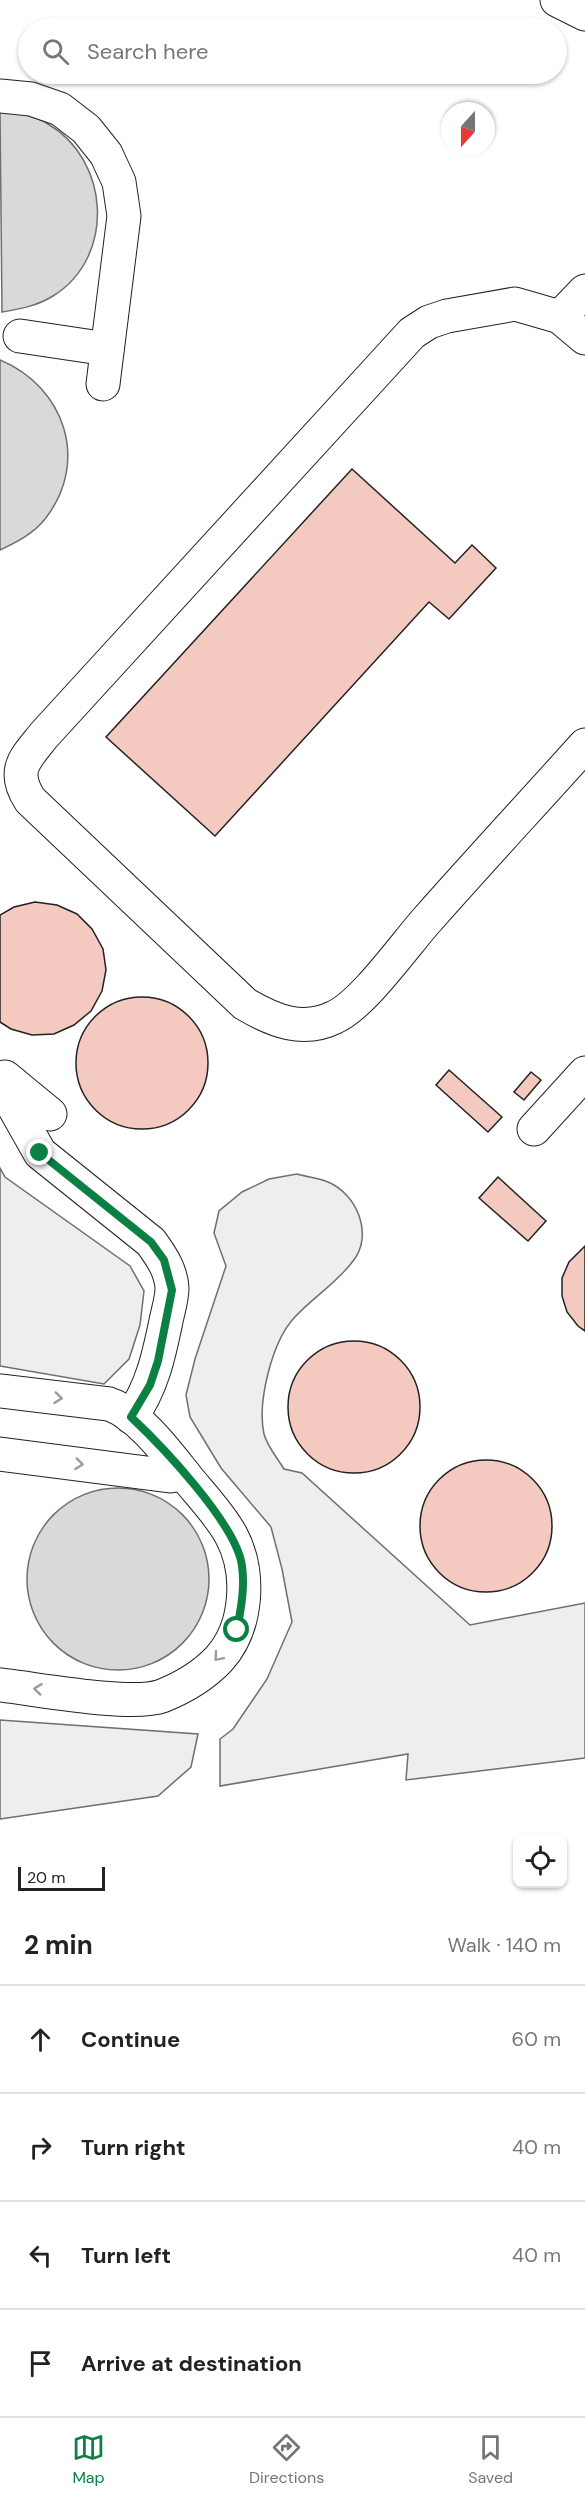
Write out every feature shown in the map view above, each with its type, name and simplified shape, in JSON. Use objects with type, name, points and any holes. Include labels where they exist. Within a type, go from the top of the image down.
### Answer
[{"type":"lane","points":[[557,0],[585,14]]},
{"type":"lane","points":[[0,96],[31,99],[60,109],[86,129],[106,154],[119,182],[124,216],[103,384]]},
{"type":"lane","points":[[560,317],[585,291]]},
{"type":"lane","points":[[585,338],[560,317],[515,304],[447,316],[429,322],[412,333],[44,735],[28,754],[10,786],[30,800],[245,1004],[282,1023],[321,1023],[335,1018],[357,1002],[426,921],[585,745]]},
{"type":"lane","points":[[20,336],[107,349]]},
{"type":"lane","points":[[534,1129],[585,1073]]},
{"type":"lane","points":[[6,1077],[50,1114]]},
{"type":"lane","points":[[6,1077],[9,1098],[40,1153],[151,1242],[164,1260],[170,1276],[172,1290],[158,1361],[150,1385],[131,1417]]},
{"type":"lane","points":[[0,1391],[109,1404],[122,1408],[164,1448],[231,1535],[242,1564],[244,1596],[237,1630],[219,1658],[193,1680],[160,1696],[132,1700],[0,1685]]},
{"type":"lane","points":[[0,1454],[170,1476],[184,1474]]},
{"type":"shaded area","points":[[0,111],[37,118],[69,140],[84,161],[93,184],[97,209],[95,234],[88,258],[73,279],[53,296],[41,302],[2,312]]},
{"type":"shaded area","points":[[0,360],[22,372],[41,388],[55,407],[64,428],[68,451],[66,474],[59,497],[45,519],[19,541],[0,550]]},
{"type":"shaded area","points":[[0,1168],[5,1177],[130,1266],[144,1291],[140,1325],[129,1359],[104,1384],[0,1366]]},
{"type":"shaded area","points":[[297,1174],[328,1182],[347,1196],[359,1216],[362,1239],[359,1251],[347,1269],[294,1318],[279,1342],[268,1373],[263,1406],[262,1421],[268,1443],[284,1469],[302,1473],[470,1625],[585,1603],[585,1758],[406,1780],[408,1754],[220,1786],[220,1739],[233,1729],[267,1679],[292,1622],[271,1527],[221,1468],[190,1417],[186,1395],[195,1359],[226,1266],[214,1233],[219,1211],[242,1192],[269,1179]]},
{"type":"shaded area","points":[[118,1488],[153,1495],[169,1503],[182,1515],[194,1528],[202,1544],[209,1579],[202,1614],[194,1630],[182,1643],[169,1655],[153,1663],[118,1670],[83,1663],[67,1655],[54,1643],[42,1630],[34,1614],[27,1579],[34,1544],[42,1528],[54,1515],[67,1503],[83,1495]]},
{"type":"shaded area","points":[[0,1720],[198,1734],[191,1767],[158,1796],[0,1819]]},
{"type":"building","points":[[352,469],[455,563],[472,545],[496,568],[449,619],[429,602],[215,836],[106,737]]},
{"type":"building","points":[[35,902],[57,905],[77,914],[92,929],[103,949],[106,970],[102,991],[91,1011],[74,1025],[54,1034],[32,1035],[11,1029],[0,1022],[0,915],[14,907]]},
{"type":"building","points":[[142,997],[167,1002],[189,1016],[203,1038],[208,1063],[203,1088],[189,1110],[167,1124],[142,1129],[117,1124],[95,1110],[81,1088],[76,1063],[81,1038],[95,1016],[117,1002]]},
{"type":"building","points":[[449,1070],[502,1117],[488,1132],[436,1085]]},
{"type":"building","points":[[531,1072],[541,1080],[524,1100],[514,1092]]},
{"type":"building","points":[[498,1177],[546,1221],[528,1241],[479,1198]]},
{"type":"building","points":[[585,1246],[585,1331],[567,1312],[562,1296],[562,1278],[569,1262]]},
{"type":"building","points":[[354,1341],[379,1346],[401,1360],[415,1382],[420,1407],[415,1432],[401,1454],[379,1468],[354,1473],[329,1468],[307,1454],[293,1432],[288,1407],[293,1382],[307,1360],[329,1346]]},
{"type":"building","points":[[486,1460],[511,1465],[533,1479],[547,1501],[552,1526],[547,1551],[533,1573],[511,1587],[486,1592],[461,1587],[439,1573],[425,1551],[420,1526],[425,1501],[439,1479],[461,1465]]},
{"type":"route","points":[[40,1153],[151,1242],[164,1260],[172,1290],[158,1361],[150,1385],[131,1417],[164,1448],[231,1535],[242,1564],[244,1596],[237,1630]]}]
